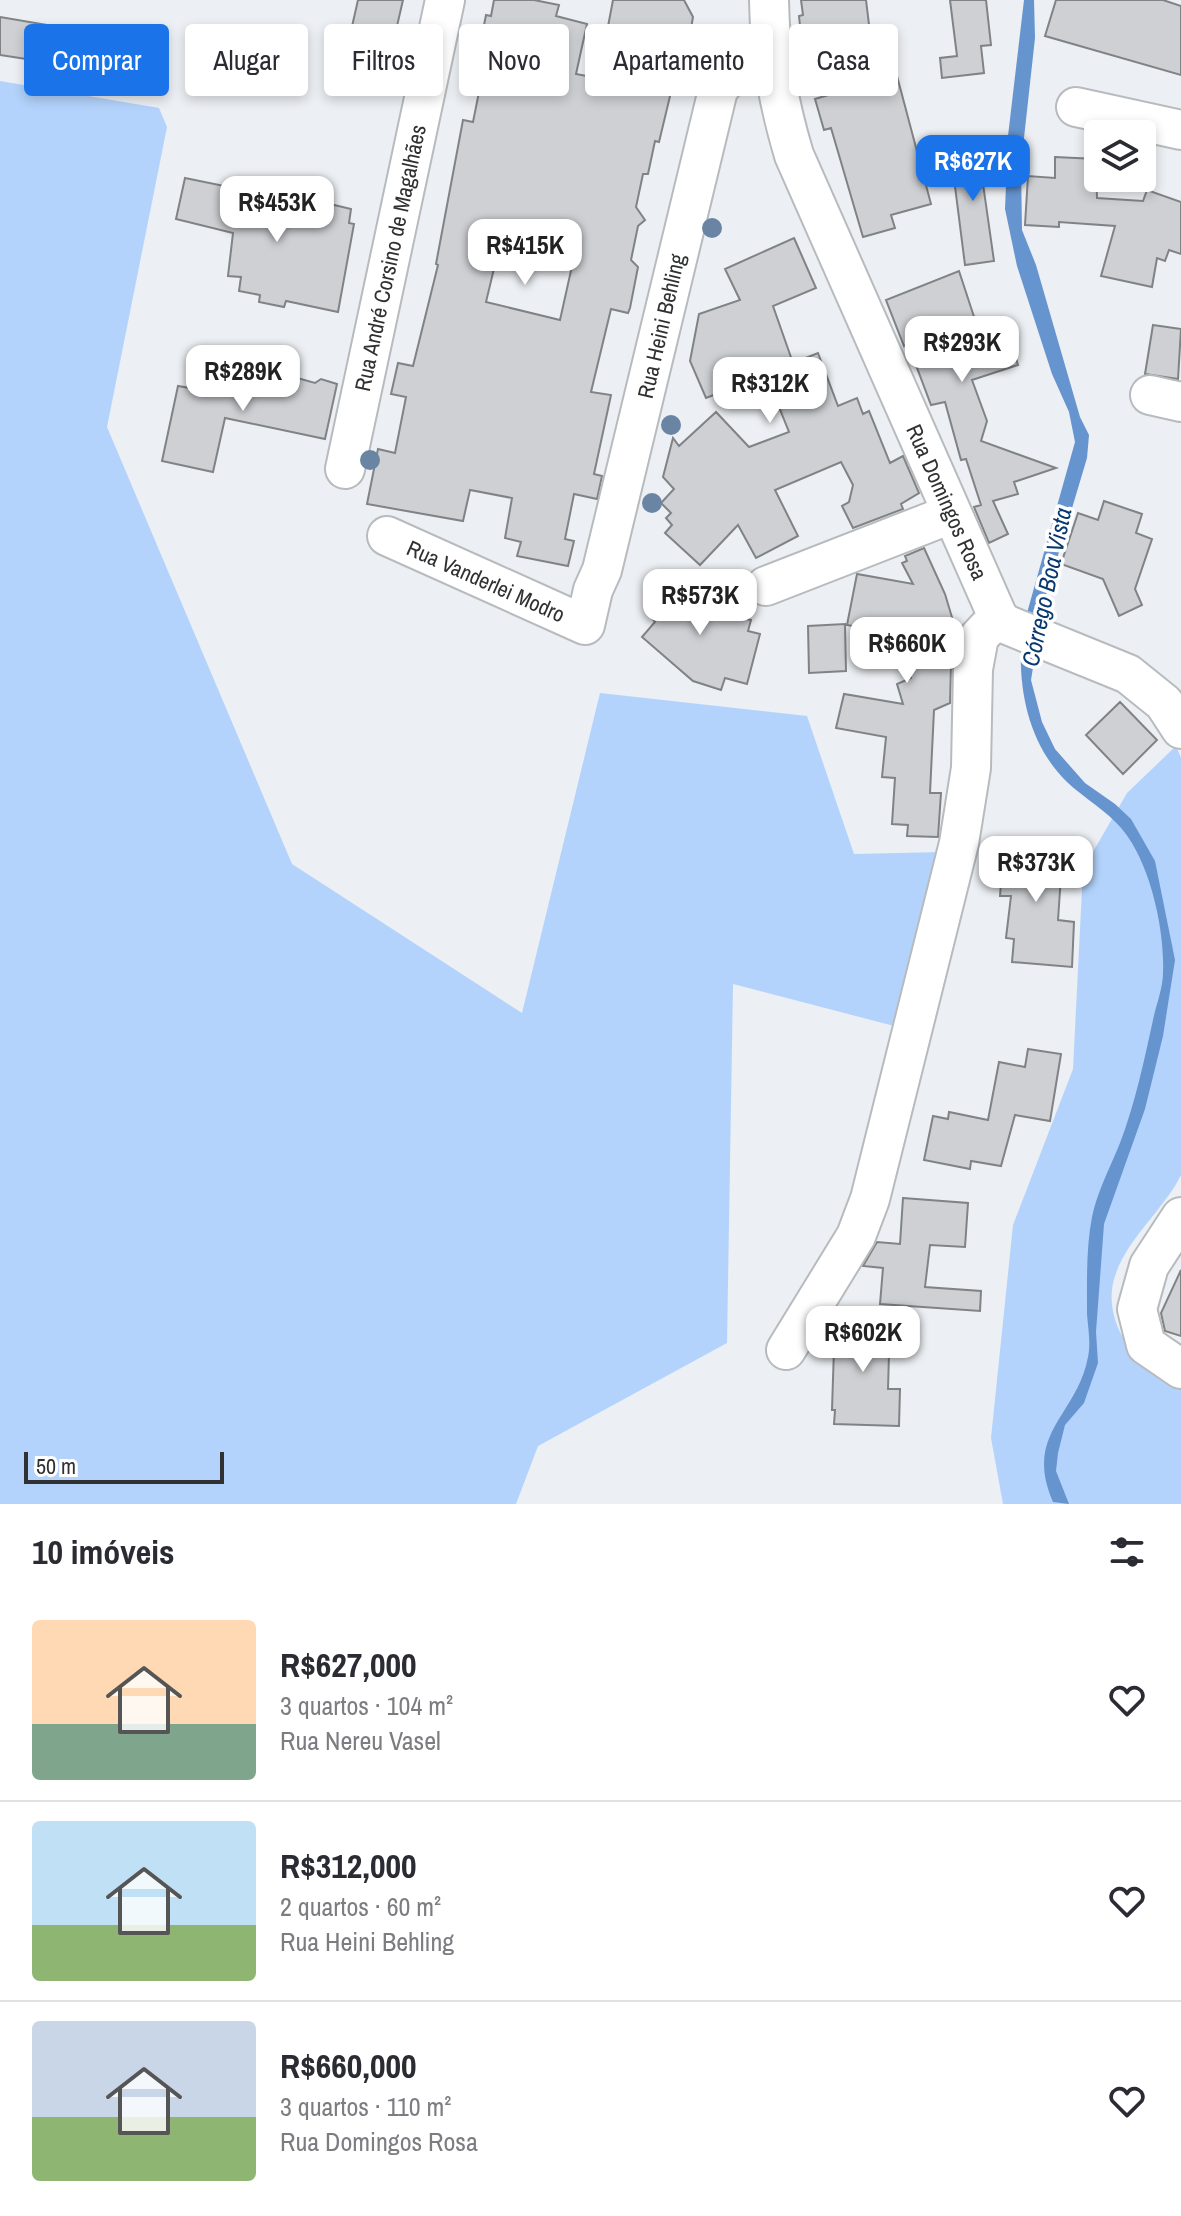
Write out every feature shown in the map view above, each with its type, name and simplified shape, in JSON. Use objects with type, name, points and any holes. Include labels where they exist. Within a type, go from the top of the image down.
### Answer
[{"type":"street","name":"Rua André Corsino de Magalhães","points":[[345,469],[445,0]]},
{"type":"street","name":"Rua Domingos Rosa","points":[[769,0],[769,24]]},
{"type":"street","name":"Rua Domingos Rosa","points":[[773,67],[794,155],[951,514],[1002,620]]},
{"type":"street","name":"Rua Heini Behling","points":[[585,625],[593,590],[602,570],[717,96]]},
{"type":"street","points":[[1076,107],[1181,130]]},
{"type":"street","points":[[766,586],[951,514]]},
{"type":"street","name":"Rua Vanderlei Modro","points":[[387,536],[585,625]]},
{"type":"street","points":[[786,1350],[856,1236],[870,1199],[959,843],[971,768],[973,669],[979,637],[1002,620],[1128,674],[1175,706]]},
{"type":"street","points":[[1181,1217],[1149,1266],[1137,1309],[1146,1345],[1181,1369]]},
{"type":"shaded area","points":[[0,81],[24,85],[24,96],[88,96],[159,108],[167,127],[107,427],[292,864],[522,1013],[600,693],[807,716],[854,854],[943,852],[898,1027],[733,984],[727,1343],[538,1446],[516,1504],[0,1504]]},
{"type":"shaded area","points":[[1176,746],[1181,758],[1181,1175],[1122,1260],[1113,1285],[1112,1308],[1119,1331],[1131,1351],[1148,1368],[1181,1386],[1181,1504],[1003,1504],[991,1438],[1013,1225],[1073,1069],[1083,869],[1127,793]]},
{"type":"water","name":"Córrego Boa Vista","points":[[1024,0],[1034,0],[1035,38],[1021,165],[1022,230],[1036,265],[1080,417],[1089,435],[1087,458],[1039,619],[1027,613],[1075,442],[1069,412],[1052,374],[1017,266],[1005,209],[1008,136]]},
{"type":"water","points":[[1021,648],[1035,655],[1031,680],[1042,722],[1055,749],[1085,783],[1131,819],[1155,861],[1175,960],[1163,1036],[1145,1109],[1104,1224],[1096,1332],[1098,1363],[1084,1403],[1065,1425],[1058,1453],[1056,1471],[1069,1504],[1053,1502],[1045,1478],[1044,1459],[1048,1441],[1074,1395],[1088,1357],[1087,1266],[1092,1217],[1135,1098],[1162,985],[1163,956],[1154,897],[1132,843],[1109,816],[1067,782],[1044,753],[1036,737],[1025,702]]},
{"type":"building","points":[[358,0],[403,0],[397,24],[353,24]]},
{"type":"building","points":[[494,0],[534,0],[559,5],[556,16],[587,24],[576,74],[585,76],[585,96],[670,96],[648,174],[643,174],[636,207],[645,220],[638,226],[631,260],[638,267],[630,308],[628,313],[611,309],[591,392],[611,395],[594,474],[602,476],[597,499],[574,494],[565,539],[574,541],[568,566],[517,556],[521,542],[505,538],[512,498],[470,490],[463,521],[367,504],[378,449],[395,453],[406,397],[391,394],[398,363],[413,366],[438,265],[463,120],[473,122],[478,96],[569,96],[569,24],[484,24],[486,15],[491,16]],"holes":[[[503,231],[576,248],[560,320],[486,302]]]},
{"type":"building","points":[[613,0],[684,0],[693,17],[692,24],[608,24]]},
{"type":"building","points":[[801,0],[866,0],[869,24],[800,24],[799,16],[803,15]]},
{"type":"building","points":[[950,0],[986,0],[991,45],[981,46],[984,73],[942,78],[940,58],[957,56]]},
{"type":"building","points":[[1056,0],[1163,0],[1181,6],[1181,75],[1045,36]]},
{"type":"building","points":[[0,17],[41,24],[24,24],[24,59],[0,55]]},
{"type":"building","points":[[898,80],[931,204],[891,215],[895,228],[863,237],[831,128],[824,130],[815,99],[825,96],[898,96]]},
{"type":"building","points":[[990,143],[991,169],[981,170],[994,261],[965,265],[951,155]]},
{"type":"building","points":[[1055,157],[1084,158],[1084,192],[1097,192],[1097,198],[1143,201],[1146,192],[1153,192],[1181,202],[1181,254],[1169,250],[1165,261],[1157,258],[1152,287],[1101,276],[1115,226],[1059,222],[1059,227],[1025,225],[1028,176],[1055,178]]},
{"type":"building","points":[[185,178],[234,188],[231,200],[302,210],[305,198],[351,209],[349,223],[354,224],[338,312],[286,301],[284,307],[259,302],[260,295],[239,291],[241,277],[228,276],[233,233],[176,219]]},
{"type":"building","points":[[794,238],[816,288],[773,306],[793,363],[818,353],[838,406],[857,398],[863,414],[869,411],[890,463],[903,456],[919,493],[901,504],[903,509],[853,528],[842,506],[849,502],[853,485],[841,462],[775,490],[798,536],[756,558],[738,525],[700,565],[665,533],[672,525],[666,518],[671,513],[661,503],[674,489],[663,477],[673,438],[679,446],[716,412],[749,447],[789,432],[766,375],[706,398],[690,361],[699,314],[740,300],[725,269]]},
{"type":"building","points":[[959,271],[980,335],[1003,328],[1005,346],[1012,346],[1018,365],[972,380],[987,421],[981,441],[1056,468],[1014,482],[1018,494],[993,501],[1008,534],[989,543],[974,507],[981,505],[966,459],[961,460],[945,402],[931,405],[908,344],[904,346],[886,300]]},
{"type":"building","points":[[1153,325],[1181,329],[1178,379],[1145,374]]},
{"type":"building","points":[[206,369],[281,385],[283,374],[315,383],[321,379],[337,384],[325,439],[225,418],[213,472],[162,461],[178,386],[201,390]]},
{"type":"building","points":[[1104,501],[1142,514],[1136,533],[1152,539],[1135,589],[1142,605],[1119,616],[1103,579],[1061,564],[1078,513],[1098,520]]},
{"type":"building","points":[[924,548],[945,594],[957,634],[954,649],[947,652],[951,665],[950,703],[934,710],[930,793],[941,793],[938,837],[907,836],[908,825],[892,824],[895,778],[882,777],[886,737],[836,728],[844,694],[903,704],[897,684],[911,678],[896,634],[847,625],[857,574],[913,584],[902,563],[907,561],[905,556]]},
{"type":"building","points":[[671,574],[705,609],[751,620],[748,631],[760,634],[747,684],[725,678],[721,690],[693,681],[642,637],[655,622],[652,618],[654,615],[646,607],[654,598],[651,596]]},
{"type":"building","points":[[845,624],[846,671],[809,673],[808,626]]},
{"type":"building","points":[[1120,702],[1157,740],[1123,774],[1086,735]]},
{"type":"building","points":[[1004,841],[1063,846],[1058,920],[1074,922],[1072,967],[1012,962],[1014,939],[1006,938],[1011,896],[1000,896]]},
{"type":"building","points":[[1028,1049],[1061,1054],[1050,1121],[1015,1115],[1001,1166],[971,1161],[970,1169],[924,1160],[933,1116],[948,1119],[949,1112],[988,1120],[999,1062],[1025,1067]]},
{"type":"building","points":[[903,1198],[968,1203],[965,1247],[930,1245],[925,1287],[981,1291],[980,1311],[880,1304],[883,1268],[863,1266],[877,1242],[900,1244]]},
{"type":"building","points":[[1181,1270],[1181,1336],[1165,1331],[1161,1313]]},
{"type":"building","points":[[835,1317],[890,1319],[888,1389],[900,1389],[899,1426],[834,1424]]}]
